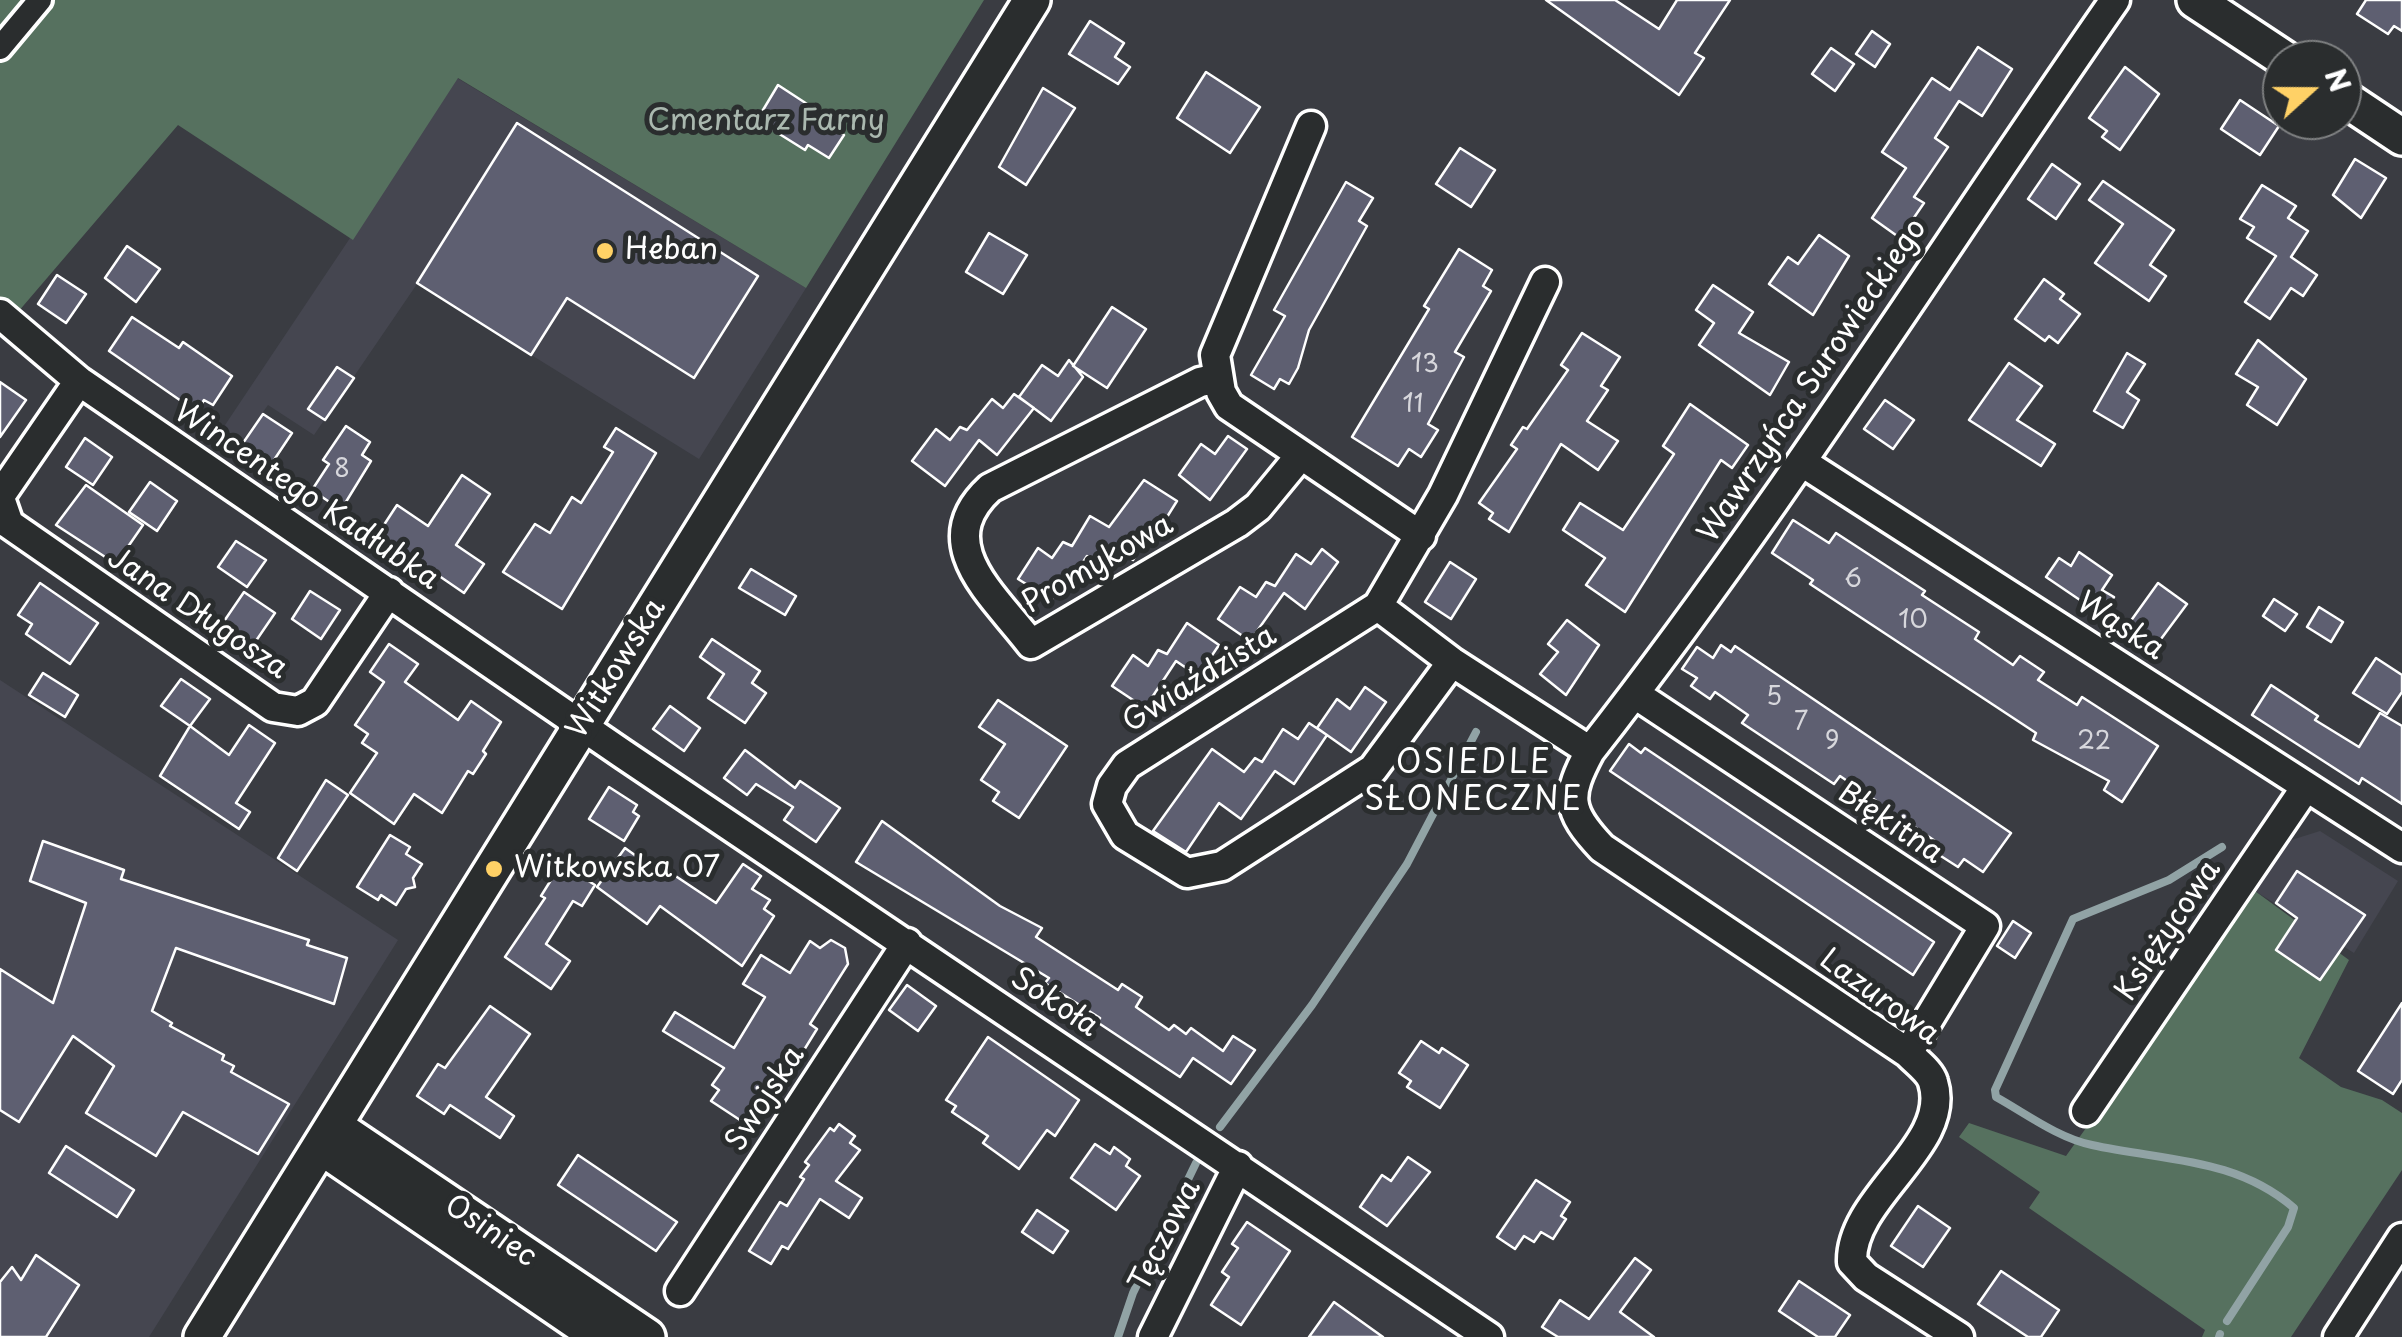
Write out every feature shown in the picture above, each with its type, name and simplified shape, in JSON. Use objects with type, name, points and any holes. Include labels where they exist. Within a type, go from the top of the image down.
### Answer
[{"type":"street","points":[[0,48],[40,0]]},
{"type":"street","name":"Witkowska","points":[[202,1337],[1032,0]]},
{"type":"street","name":"Wawrzyńca Surowieckiego","points":[[1572,801],[1574,782],[1590,752],[1802,462],[1942,250],[2116,0]]},
{"type":"street","points":[[2195,0],[2262,44]]},
{"type":"street","points":[[2362,110],[2402,136]]},
{"type":"street","points":[[1310,126],[1215,355],[1218,378],[1229,406],[1421,536]]},
{"type":"street","name":"Gwiaździsta","points":[[1452,662],[1373,769],[1222,866],[1187,873],[1124,834],[1107,804],[1112,786],[1127,765],[1378,606],[1421,536],[1545,282]]},
{"type":"street","name":"Wincentego Kadłubka","points":[[0,314],[79,381],[584,723]]},
{"type":"street","name":"Promykowa","points":[[1218,378],[1165,399],[990,488],[978,499],[964,532],[968,561],[1030,644],[1237,522],[1258,507],[1300,456]]},
{"type":"street","name":"Jana Długosza","points":[[79,381],[0,497],[9,524],[273,707],[298,711],[315,702],[389,592]]},
{"type":"street","name":"Wąska","points":[[1802,462],[2402,848]]},
{"type":"street","points":[[1378,606],[1452,662],[1590,752]]},
{"type":"street","name":"Błękitna","points":[[1634,694],[1985,926],[1908,1052]]},
{"type":"street","name":"Sokoła","points":[[584,723],[1490,1337]]},
{"type":"street","name":"Księżycowa","points":[[2086,1112],[2306,787]]},
{"type":"street","name":"Lazurowa","points":[[1572,801],[1576,819],[1602,848],[1908,1052],[1932,1079],[1936,1110],[1852,1240],[1852,1262],[1866,1277],[1959,1337]]},
{"type":"street","name":"Swojska","points":[[680,1291],[907,943]]},
{"type":"street","name":"Osiniec","points":[[328,1136],[600,1337]]},
{"type":"street","name":"Osiniec","points":[[328,1136],[647,1337]]},
{"type":"street","name":"Tęczowa","points":[[1153,1337],[1238,1166]]},
{"type":"street","points":[[2338,1337],[2402,1238]]},
{"type":"shaded area","points":[[457,78],[806,288],[699,459],[417,284],[314,435],[268,405],[230,458],[211,446]]},
{"type":"shaded area","points":[[0,680],[398,940],[149,1337],[0,1337]]},
{"type":"shaded area","points":[[2320,831],[2398,881],[2354,953],[2255,891],[2285,842]]},
{"type":"green space","name":"Cmentarz Farny","points":[[0,0],[984,0],[806,288],[458,78],[353,240],[178,125],[0,333]]},
{"type":"green space","points":[[2255,891],[2349,960],[2299,1058],[2341,1087],[2382,1100],[2402,1113],[2402,1170],[2291,1337],[2202,1337],[2205,1330],[2029,1208],[2040,1192],[1959,1137],[1969,1123],[2066,1156]]},
{"type":"building","points":[[1546,0],[1615,0],[1659,29],[1677,0],[1730,0],[1695,53],[1704,58],[1679,95]]},
{"type":"building","points":[[2366,0],[2402,0],[2402,31],[2394,26],[2388,34],[2357,14]]},
{"type":"building","points":[[1090,21],[1124,43],[1115,57],[1130,67],[1118,84],[1069,54]]},
{"type":"building","points":[[1872,31],[1890,44],[1875,67],[1856,54]]},
{"type":"building","points":[[1978,47],[2012,69],[1982,116],[1959,101],[1935,138],[1948,147],[1914,197],[1924,203],[1900,238],[1872,218],[1906,168],[1882,152],[1932,78],[1950,90]]},
{"type":"building","points":[[1831,48],[1854,64],[1835,91],[1812,74]]},
{"type":"building","points":[[2125,67],[2159,94],[2120,150],[2102,137],[2107,131],[2089,118]]},
{"type":"building","points":[[1206,72],[1260,107],[1230,153],[1177,118]]},
{"type":"building","points":[[778,85],[827,117],[824,122],[844,135],[829,158],[808,145],[805,150],[757,120]]},
{"type":"building","points":[[1043,88],[1075,108],[1026,185],[999,167]]},
{"type":"building","points":[[2240,100],[2262,115],[2262,140],[2270,140],[2260,155],[2221,129]]},
{"type":"building","name":"Heban","points":[[517,123],[758,276],[694,378],[567,298],[531,355],[417,283]]},
{"type":"building","points":[[1460,148],[1495,170],[1471,207],[1436,184]]},
{"type":"building","points":[[2355,159],[2386,178],[2361,218],[2333,195]]},
{"type":"building","points":[[2052,164],[2080,184],[2056,219],[2028,199]]},
{"type":"building","points":[[2103,181],[2174,230],[2150,265],[2166,276],[2149,301],[2095,263],[2123,224],[2089,200]]},
{"type":"building","points":[[1346,182],[1373,198],[1359,221],[1367,226],[1309,330],[1289,384],[1280,379],[1274,389],[1251,375],[1285,316],[1274,310]]},
{"type":"building","points":[[2262,185],[2296,206],[2288,218],[2308,231],[2291,257],[2317,275],[2303,296],[2291,288],[2270,319],[2245,302],[2276,256],[2247,238],[2254,227],[2240,219]]},
{"type":"building","points":[[989,233],[1027,255],[1003,294],[966,272]]},
{"type":"building","points":[[1819,235],[1849,256],[1813,315],[1769,284],[1788,257],[1798,264]]},
{"type":"building","points":[[127,246],[160,269],[136,302],[105,278]]},
{"type":"building","points":[[1459,249],[1492,270],[1483,286],[1491,291],[1455,352],[1464,357],[1428,424],[1438,430],[1421,457],[1409,449],[1398,466],[1352,437],[1429,309],[1424,306]]},
{"type":"building","points":[[57,275],[86,294],[66,323],[38,304]]},
{"type":"building","points":[[2044,279],[2064,294],[2060,299],[2080,314],[2058,343],[2049,336],[2045,341],[2015,319]]},
{"type":"building","points":[[1713,285],[1753,312],[1739,333],[1789,362],[1770,395],[1699,345],[1714,323],[1696,310]]},
{"type":"building","points":[[1112,307],[1146,329],[1107,388],[1073,366]]},
{"type":"building","points":[[132,317],[179,348],[183,342],[232,376],[213,405],[204,400],[197,412],[109,351]]},
{"type":"building","points":[[1582,333],[1620,357],[1601,386],[1608,390],[1587,421],[1618,441],[1598,470],[1561,444],[1509,532],[1489,519],[1493,513],[1479,503],[1517,449],[1511,445],[1523,427],[1527,429],[1568,370],[1561,365]]},
{"type":"building","points":[[2258,340],[2306,379],[2277,425],[2247,405],[2258,387],[2236,374]]},
{"type":"building","points":[[2127,353],[2145,364],[2127,392],[2139,400],[2123,428],[2094,411]]},
{"type":"building","points":[[1069,360],[1083,377],[1051,421],[1019,397],[1042,365],[1058,376]]},
{"type":"building","points":[[2009,363],[2042,386],[2017,420],[2055,444],[2041,466],[1969,420]]},
{"type":"building","points":[[337,367],[354,378],[325,420],[308,409]]},
{"type":"building","points":[[0,382],[26,400],[0,437]]},
{"type":"building","points":[[1014,394],[1034,408],[997,455],[979,440],[945,486],[912,461],[936,429],[950,440],[960,427],[967,430],[992,399],[1003,408]]},
{"type":"building","points":[[1885,400],[1914,420],[1893,449],[1864,429]]},
{"type":"building","points":[[1690,404],[1748,445],[1732,468],[1721,460],[1625,612],[1586,585],[1605,558],[1563,530],[1580,503],[1623,530],[1674,454],[1663,446]]},
{"type":"building","points":[[263,414],[292,433],[272,463],[243,443]]},
{"type":"building","points":[[346,426],[370,442],[362,455],[371,461],[341,510],[312,490],[329,464],[323,460]]},
{"type":"building","points":[[616,428],[656,453],[562,609],[503,572],[535,524],[550,533],[572,497],[581,503],[613,452],[604,447]]},
{"type":"building","points":[[1228,436],[1247,449],[1210,500],[1179,475],[1201,444],[1215,454]]},
{"type":"building","points":[[85,438],[112,457],[93,485],[66,467]]},
{"type":"building","points":[[462,475],[490,494],[456,545],[484,564],[464,593],[378,534],[397,505],[428,526]]},
{"type":"building","points":[[1144,480],[1177,501],[1157,533],[1151,529],[1133,560],[1118,551],[1107,568],[1087,556],[1075,574],[1071,571],[1052,600],[1018,579],[1038,548],[1052,558],[1063,542],[1072,546],[1090,516],[1109,527]]},
{"type":"building","points":[[150,482],[177,501],[157,531],[129,512]]},
{"type":"building","points":[[86,485],[143,525],[116,564],[56,525]]},
{"type":"building","points":[[1793,520],[1829,543],[1836,533],[1925,591],[1922,595],[1979,632],[1975,639],[2013,665],[2020,656],[2044,672],[2038,680],[2077,705],[2082,697],[2158,746],[2122,802],[2104,790],[2109,781],[2033,740],[2036,733],[1810,584],[1813,580],[1772,553]]},
{"type":"building","points":[[236,541],[266,560],[247,587],[218,567]]},
{"type":"building","points":[[1322,549],[1338,562],[1305,609],[1284,593],[1250,641],[1218,619],[1240,587],[1256,597],[1266,582],[1275,586],[1296,554],[1311,564]]},
{"type":"building","points":[[2079,552],[2112,575],[2102,590],[2114,597],[2102,615],[2046,577],[2059,558],[2071,566]]},
{"type":"building","points":[[1450,562],[1476,579],[1451,619],[1425,602]]},
{"type":"building","points":[[751,569],[796,596],[785,615],[739,588]]},
{"type":"building","points":[[40,583],[98,623],[70,664],[26,634],[32,624],[18,615]]},
{"type":"building","points":[[2158,583],[2187,604],[2158,643],[2130,622]]},
{"type":"building","points":[[310,591],[340,610],[321,639],[292,619]]},
{"type":"building","points":[[244,592],[275,613],[247,654],[216,633]]},
{"type":"building","points":[[2274,599],[2297,614],[2285,631],[2263,616]]},
{"type":"building","points":[[2319,607],[2343,622],[2331,642],[2307,627]]},
{"type":"building","points":[[1567,620],[1599,645],[1566,695],[1540,674],[1558,652],[1548,644]]},
{"type":"building","points":[[1187,623],[1219,645],[1198,676],[1176,661],[1145,708],[1112,686],[1133,655],[1148,666],[1158,650],[1167,654]]},
{"type":"building","points":[[712,639],[760,671],[752,683],[766,693],[745,723],[708,698],[724,674],[700,657]]},
{"type":"building","points":[[389,644],[418,664],[405,682],[458,720],[471,701],[501,722],[483,751],[486,754],[473,774],[468,771],[442,813],[414,794],[394,824],[350,793],[377,753],[362,743],[368,734],[355,725],[384,682],[370,672]]},
{"type":"building","points":[[1721,645],[1731,652],[1735,646],[2011,833],[1983,872],[1964,859],[1958,867],[1933,851],[1938,843],[1900,817],[1895,825],[1873,810],[1878,802],[1840,776],[1834,784],[1742,723],[1748,715],[1715,692],[1710,699],[1691,686],[1697,678],[1682,669],[1697,647],[1713,658]]},
{"type":"building","points":[[2376,658],[2402,675],[2402,692],[2387,714],[2353,693]]},
{"type":"building","points":[[43,673],[78,695],[65,717],[29,695]]},
{"type":"building","points":[[181,679],[210,699],[190,726],[161,706]]},
{"type":"building","points":[[2271,685],[2318,716],[2315,720],[2359,747],[2380,713],[2402,726],[2402,804],[2362,778],[2359,784],[2252,715]]},
{"type":"building","points":[[1365,687],[1386,702],[1351,752],[1317,728],[1337,699],[1350,709]]},
{"type":"building","points":[[998,700],[1067,746],[1019,818],[993,801],[999,792],[981,780],[1005,744],[979,727]]},
{"type":"building","points":[[670,706],[700,728],[684,751],[653,729]]},
{"type":"building","points":[[1309,723],[1327,735],[1294,784],[1275,771],[1241,819],[1219,803],[1186,852],[1153,831],[1212,749],[1244,772],[1255,758],[1262,762],[1283,729],[1298,739]]},
{"type":"building","points":[[249,725],[275,743],[236,803],[250,812],[239,829],[160,776],[190,726],[229,755]]},
{"type":"building","points":[[1629,744],[1641,753],[1645,748],[1934,942],[1913,975],[1610,771]]},
{"type":"building","points":[[745,750],[795,788],[800,781],[840,808],[816,842],[784,820],[793,807],[756,784],[747,795],[724,778]]},
{"type":"building","points":[[326,780],[348,795],[297,871],[278,858]]},
{"type":"building","points":[[609,787],[637,805],[633,812],[639,816],[624,841],[589,819]]},
{"type":"building","points":[[882,821],[1000,906],[1042,928],[1036,937],[1118,990],[1122,984],[1142,997],[1136,1007],[1169,1030],[1174,1025],[1186,1034],[1191,1028],[1223,1051],[1233,1036],[1255,1050],[1231,1084],[1193,1058],[1180,1077],[1045,983],[1049,978],[856,862]]},
{"type":"building","points":[[390,835],[410,847],[406,854],[422,864],[413,878],[415,887],[406,889],[396,905],[381,895],[378,900],[357,887]]},
{"type":"building","points":[[43,841],[124,870],[121,879],[309,940],[307,945],[347,958],[334,1004],[176,948],[152,1011],[172,1023],[170,1026],[224,1055],[222,1060],[234,1066],[231,1072],[289,1104],[258,1154],[183,1112],[156,1156],[86,1113],[114,1066],[73,1036],[19,1122],[0,1110],[0,969],[53,1003],[86,903],[30,881]]},
{"type":"building","points":[[625,848],[664,876],[668,871],[716,903],[743,864],[761,876],[752,889],[770,900],[764,909],[774,916],[742,966],[660,906],[647,924],[597,887]]},
{"type":"building","points":[[561,864],[595,885],[582,906],[573,901],[546,944],[570,961],[551,989],[505,957],[545,898],[541,896]]},
{"type":"building","points":[[2297,871],[2365,915],[2320,980],[2276,950],[2297,918],[2276,903]]},
{"type":"building","points":[[2013,921],[2031,933],[2015,958],[1997,946]]},
{"type":"building","points":[[831,940],[845,948],[848,964],[810,1024],[817,1029],[791,1071],[782,1065],[743,1122],[711,1101],[719,1090],[712,1085],[724,1068],[663,1031],[675,1012],[734,1048],[765,997],[743,984],[761,955],[790,973],[810,941],[820,948]]},
{"type":"building","points":[[907,985],[936,1006],[918,1031],[889,1010]]},
{"type":"building","points":[[2402,1003],[2402,1080],[2393,1094],[2358,1071]]},
{"type":"building","points":[[490,1006],[530,1034],[486,1097],[514,1116],[500,1138],[450,1105],[444,1114],[417,1096],[438,1064],[445,1068]]},
{"type":"building","points":[[988,1037],[1079,1100],[1055,1136],[1047,1130],[1019,1169],[983,1143],[988,1136],[952,1112],[956,1106],[946,1100]]},
{"type":"building","points":[[1421,1041],[1439,1053],[1442,1048],[1468,1065],[1440,1108],[1407,1087],[1411,1081],[1399,1073]]},
{"type":"building","points":[[839,1124],[855,1136],[850,1143],[860,1150],[836,1181],[862,1198],[849,1218],[820,1199],[788,1249],[782,1246],[771,1264],[749,1251],[780,1202],[787,1206],[804,1179],[800,1177],[809,1165],[805,1162],[830,1128],[834,1131]]},
{"type":"building","points":[[1095,1144],[1110,1154],[1114,1147],[1130,1159],[1126,1166],[1140,1176],[1116,1210],[1071,1178]]},
{"type":"building","points":[[66,1146],[134,1190],[117,1217],[49,1173]]},
{"type":"building","points":[[578,1155],[677,1222],[656,1251],[558,1185]]},
{"type":"building","points":[[1408,1157],[1430,1172],[1387,1226],[1360,1207],[1382,1175],[1391,1181]]},
{"type":"building","points":[[1536,1180],[1570,1202],[1561,1216],[1566,1219],[1553,1239],[1541,1232],[1534,1242],[1524,1236],[1515,1249],[1497,1237]]},
{"type":"building","points":[[1918,1206],[1950,1228],[1923,1267],[1891,1246]]},
{"type":"building","points":[[1037,1210],[1068,1231],[1053,1253],[1022,1232]]},
{"type":"building","points":[[1247,1222],[1290,1251],[1241,1325],[1211,1305],[1229,1277],[1222,1272],[1238,1248],[1232,1244]]},
{"type":"building","points":[[36,1255],[79,1285],[46,1337],[0,1337],[0,1282],[12,1267],[21,1280]]},
{"type":"building","points":[[1635,1258],[1651,1270],[1620,1312],[1654,1337],[1558,1337],[1542,1327],[1560,1300],[1589,1319]]},
{"type":"building","points":[[2001,1271],[2059,1310],[2041,1337],[2028,1337],[1978,1304]]},
{"type":"building","points":[[1799,1281],[1850,1315],[1835,1337],[1818,1337],[1779,1311]]},
{"type":"building","points":[[1334,1302],[1383,1337],[1309,1337]]},
{"type":"waterway","points":[[1220,1127],[1312,1005],[1407,864],[1476,732]]},
{"type":"waterway","points":[[2222,847],[2169,880],[2073,919],[1995,1090],[1996,1097],[2067,1137],[2223,1170],[2271,1191],[2294,1208],[2288,1227],[2227,1321]]},
{"type":"waterway","points":[[1118,1337],[1133,1293],[1196,1163]]},
{"type":"place","name":"Heban","points":[[605,251]]},
{"type":"place","name":"Witkowska 07","points":[[494,869]]},
{"type":"district","name":"OSIEDLE SŁONECZNE","points":[[1474,782]]}]
